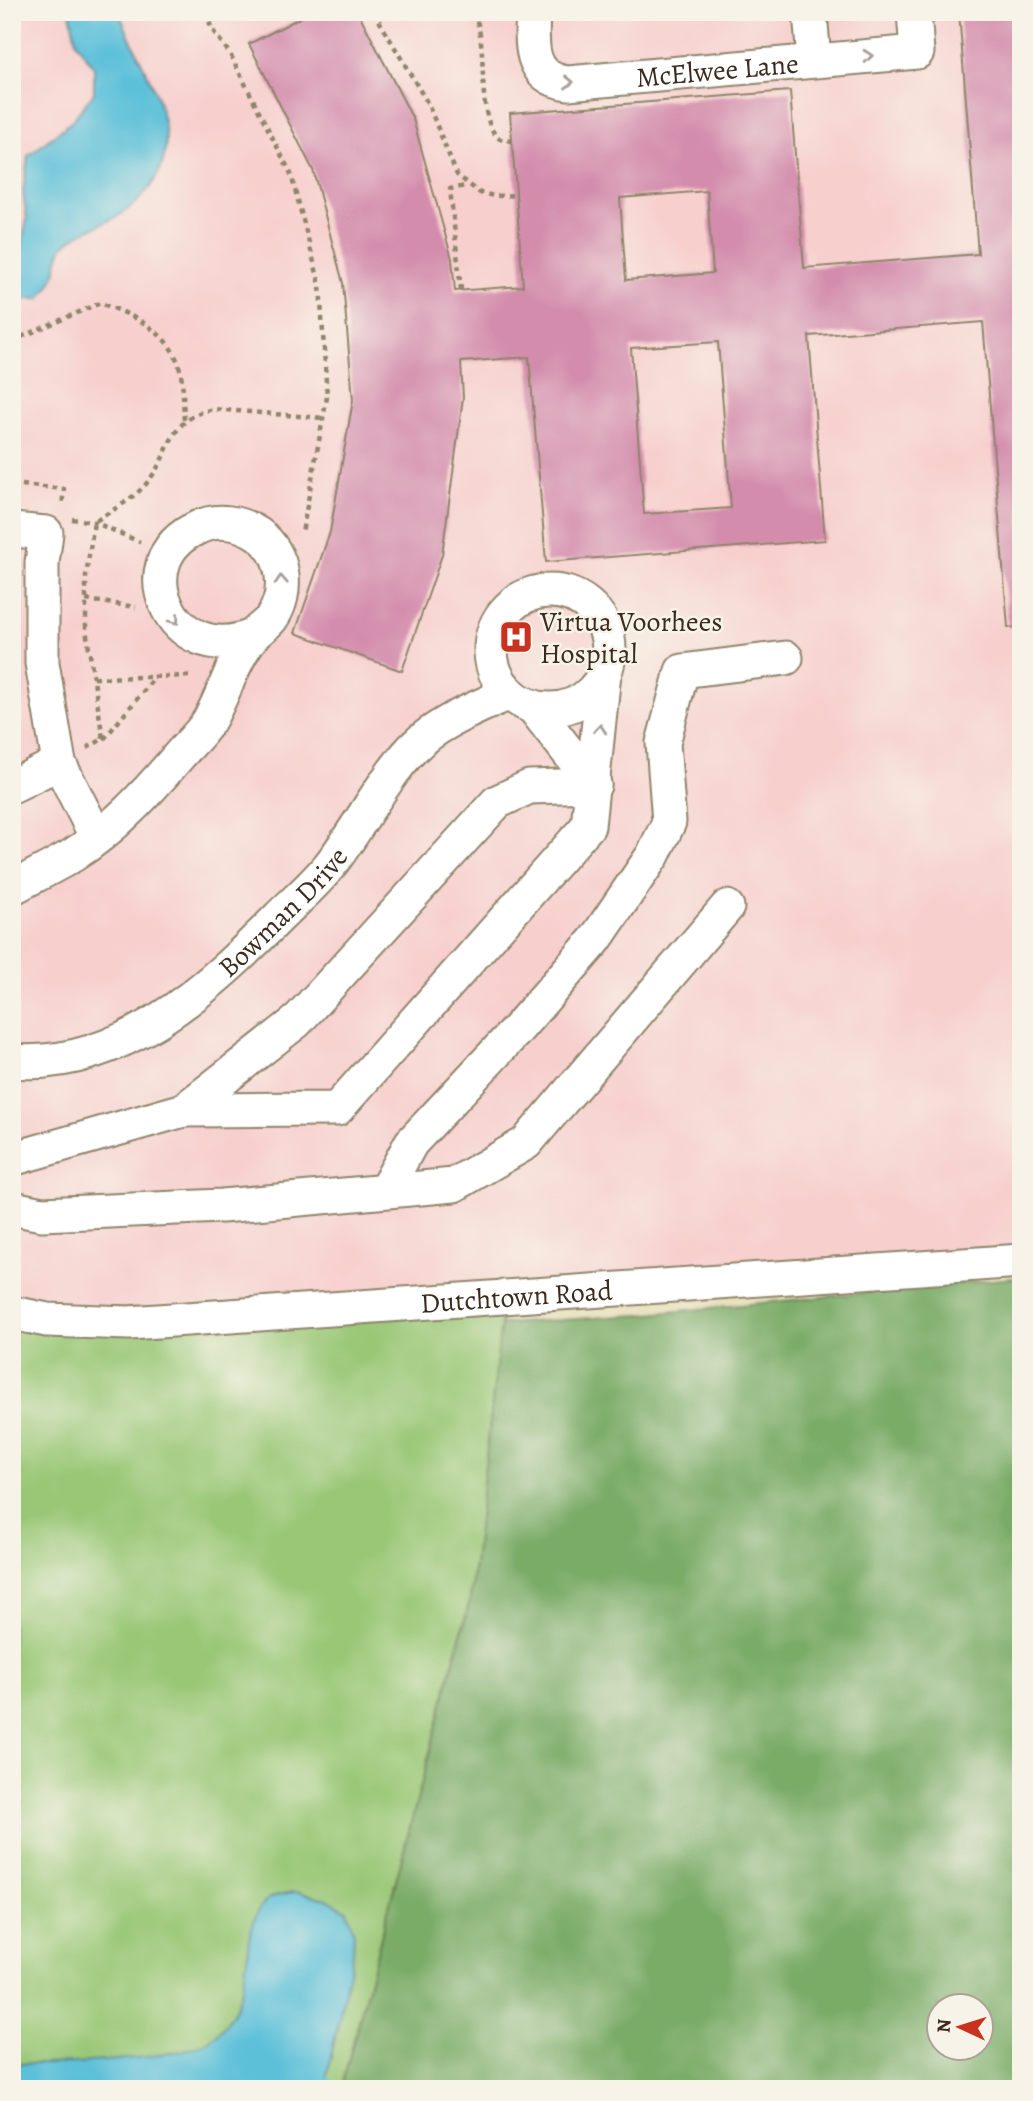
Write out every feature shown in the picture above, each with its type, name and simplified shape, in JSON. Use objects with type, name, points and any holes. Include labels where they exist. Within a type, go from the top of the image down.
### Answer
[{"type":"street","name":"McElwee Lane","points":[[533,12],[535,60],[540,72],[552,81],[568,83],[917,52],[914,12]]},
{"type":"street","points":[[810,12],[814,60]]},
{"type":"street","points":[[12,888],[75,854],[143,798],[208,723],[252,636],[276,611],[282,589],[276,555],[262,537],[252,530],[219,522],[186,534],[165,562],[162,596],[175,622],[197,639],[225,644],[252,636]]},
{"type":"street","points":[[12,530],[46,533],[42,563],[42,663],[59,763],[96,836]]},
{"type":"street","points":[[12,1159],[184,1110],[337,1109],[588,826],[594,785],[604,673],[608,659],[606,631],[591,607],[567,593],[538,591],[512,603],[495,626],[491,647],[494,668],[594,785]]},
{"type":"street","points":[[385,1191],[411,1143],[515,1032],[595,940],[653,855],[669,822],[663,743],[682,671],[786,658]]},
{"type":"street","points":[[521,700],[561,708],[575,704],[587,696],[604,673]]},
{"type":"street","name":"Bowman Drive","points":[[12,1061],[37,1063],[93,1052],[144,1030],[230,967],[329,867],[413,748],[438,728],[521,700]]},
{"type":"street","points":[[12,786],[59,763]]},
{"type":"street","points":[[184,1110],[296,1022],[497,802],[529,788],[594,785]]},
{"type":"street","points":[[12,1208],[41,1214],[222,1206],[454,1185],[526,1143],[727,908]]},
{"type":"street","name":"Dutchtown Road","points":[[12,1313],[47,1320],[129,1323],[1021,1261]]},
{"type":"path","points":[[207,12],[211,28],[230,54],[291,174],[320,285],[327,397],[302,535]]},
{"type":"path","points":[[374,12],[428,104],[457,175],[467,186],[495,196],[516,195]]},
{"type":"path","points":[[473,12],[480,31],[489,125],[500,139],[512,141]]},
{"type":"path","points":[[461,290],[450,189],[467,186]]},
{"type":"path","points":[[12,341],[100,303],[133,315],[160,336],[179,365],[184,421]]},
{"type":"path","points":[[86,600],[136,607],[162,596]]},
{"type":"path","points":[[94,678],[232,675]]},
{"type":"path","points":[[103,739],[156,677]]},
{"type":"shaded area","name":"Virtua Voorhees Hospital","points":[[12,12],[1021,12],[1021,1261],[12,1313]]},
{"type":"green space","points":[[1021,1277],[1021,2089],[341,2089],[470,1600],[501,1324],[639,1315]]},
{"type":"green space","points":[[504,1297],[470,1600],[341,2089],[12,2089],[12,1313]]},
{"type":"water","points":[[70,12],[119,12],[155,91],[163,116],[166,141],[162,166],[148,189],[124,212],[78,235],[64,246],[54,277],[40,299],[22,299],[12,289],[27,219],[23,193],[28,156],[71,122],[94,93],[94,68],[76,42]]},
{"type":"water","points":[[297,1892],[327,1899],[347,1910],[354,1933],[353,1953],[324,2089],[12,2089],[12,2063],[83,2063],[144,2057],[171,2053],[208,2041],[225,2025],[236,2007],[242,1988],[251,1931],[257,1914],[269,1899],[280,1894]]},
{"type":"building","name":"Virtua Voorhees Hospital","points":[[311,12],[358,12],[413,119],[452,259],[455,291],[523,286],[510,113],[790,91],[804,268],[978,254],[959,12],[1021,12],[1021,630],[1008,627],[983,322],[809,336],[825,540],[546,562],[529,357],[461,362],[463,398],[442,555],[402,671],[295,633],[330,532],[353,400],[343,283],[313,170],[249,44]],"holes":[[[707,191],[713,273],[626,280],[620,198]],[[718,342],[731,508],[644,514],[631,348]]]},
{"type":"waterway","points":[[315,2078],[340,2089]]},
{"type":"place","name":"Virtua Voorhees Hospital","points":[[516,637]]}]
